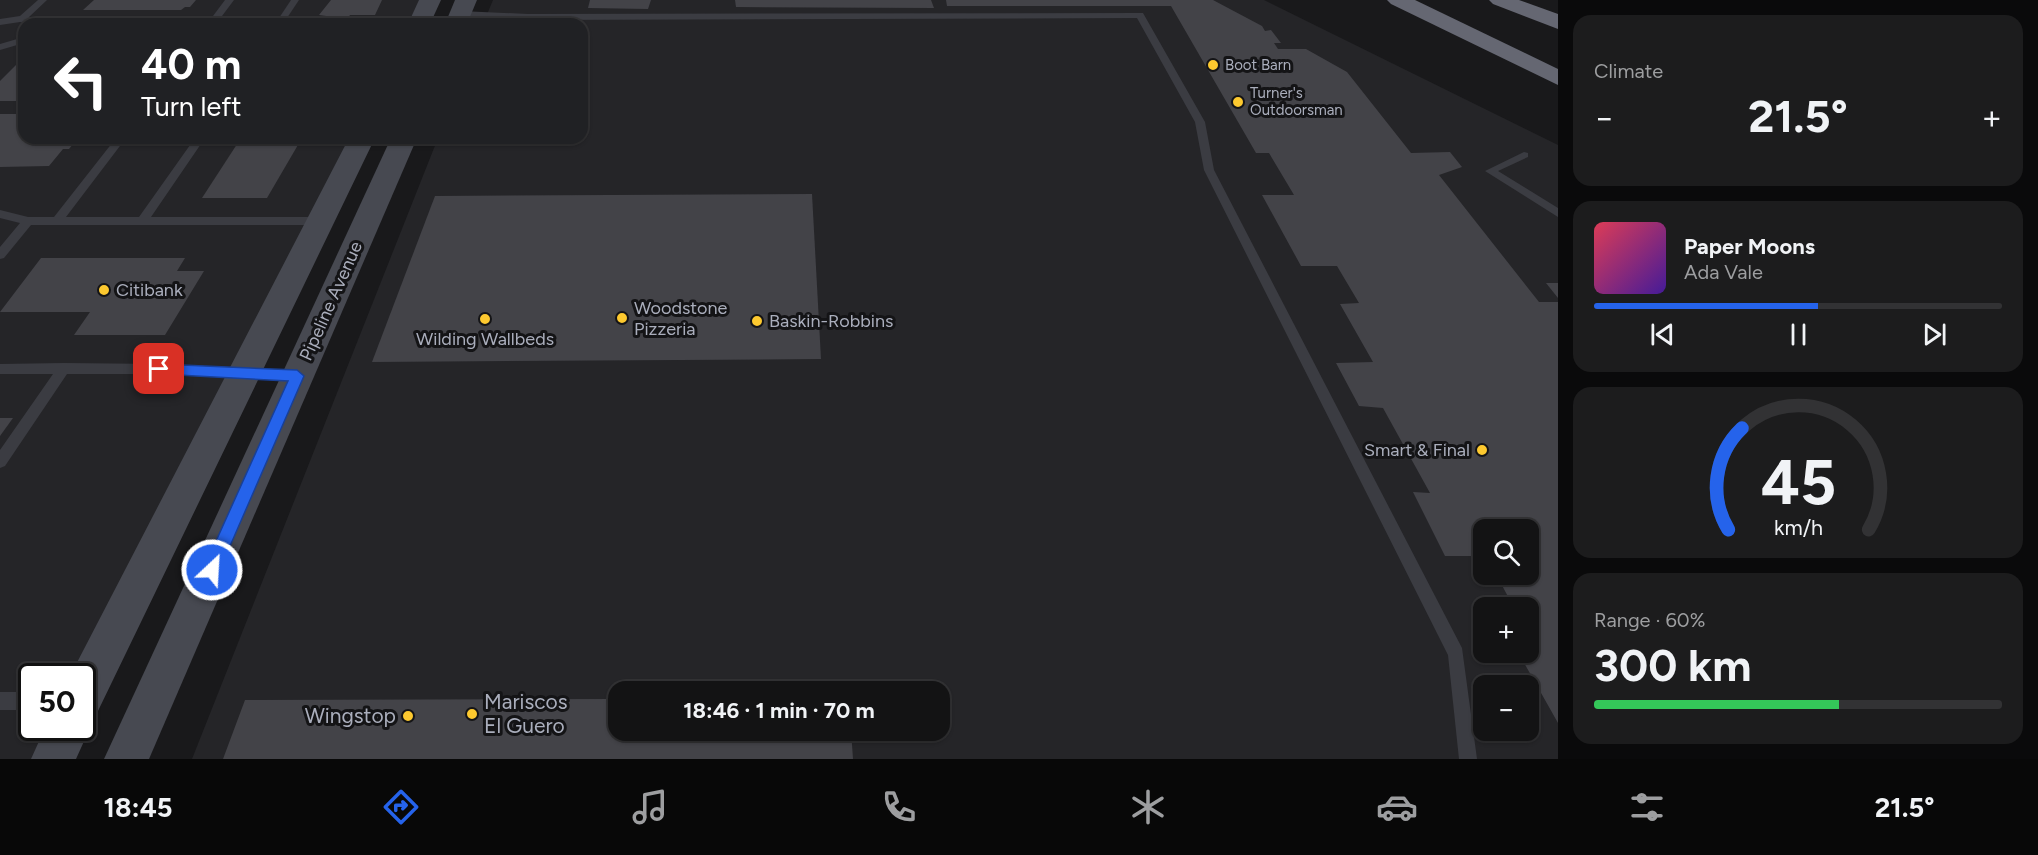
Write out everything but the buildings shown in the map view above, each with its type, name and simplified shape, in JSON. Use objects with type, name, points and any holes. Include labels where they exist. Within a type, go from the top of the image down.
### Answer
[{"type":"highway","points":[[1398,0],[1558,78]]},
{"type":"highway","points":[[1413,0],[1558,58]]},
{"type":"highway","points":[[1500,0],[1558,22]]},
{"type":"highway","points":[[1509,0],[1558,16]]},
{"type":"main road","points":[[422,18],[430,0]]},
{"type":"main road","points":[[96,670],[359,144]]},
{"type":"main road","name":"Pipeline Avenue","points":[[126,759],[401,144]]},
{"type":"main road","points":[[53,759],[62,741]]},
{"type":"lane","points":[[23,18],[42,0]]},
{"type":"lane","points":[[215,18],[230,0]]},
{"type":"lane","points":[[283,18],[295,0]]},
{"type":"lane","points":[[461,13],[528,16],[1140,15],[1200,122],[1209,170],[1456,654],[1468,759]]},
{"type":"lane","points":[[0,22],[18,20]]},
{"type":"lane","points":[[0,47],[18,42]]},
{"type":"lane","points":[[56,222],[116,144]]},
{"type":"lane","points":[[142,221],[196,144]]},
{"type":"lane","points":[[1524,155],[1490,171],[1558,213]]},
{"type":"lane","points":[[0,214],[28,221],[56,222],[321,221]]},
{"type":"lane","points":[[0,255],[28,221]]},
{"type":"lane","points":[[0,462],[64,368]]},
{"type":"lane","points":[[0,369],[159,369],[297,376]]},
{"type":"lane","points":[[0,701],[18,701]]},
{"type":"shaded area","points":[[0,0],[440,0],[431,18],[18,18],[18,144],[370,144],[96,709],[96,663],[18,663],[18,741],[81,741],[72,759],[0,759]]},
{"type":"shaded area","points":[[493,0],[1264,0],[1558,145],[1558,759],[192,759],[436,144],[588,144],[588,18],[486,18]]},
{"type":"place","name":"Boot Barn","points":[[1213,65]]},
{"type":"place","name":"Turner's Outdoorsman","points":[[1238,102]]},
{"type":"place","name":"Citibank","points":[[104,290]]},
{"type":"place","name":"Woodstone Pizzeria","points":[[622,318]]},
{"type":"place","name":"Wilding Wallbeds","points":[[485,319]]},
{"type":"place","name":"Baskin-Robbins","points":[[757,321]]},
{"type":"place","name":"Smart & Final","points":[[1482,450]]},
{"type":"place","name":"Mariscos El Guero","points":[[472,714]]},
{"type":"place","name":"Wingstop","points":[[408,716]]},
{"type":"route","points":[[159,369],[297,376],[212,570]]}]
